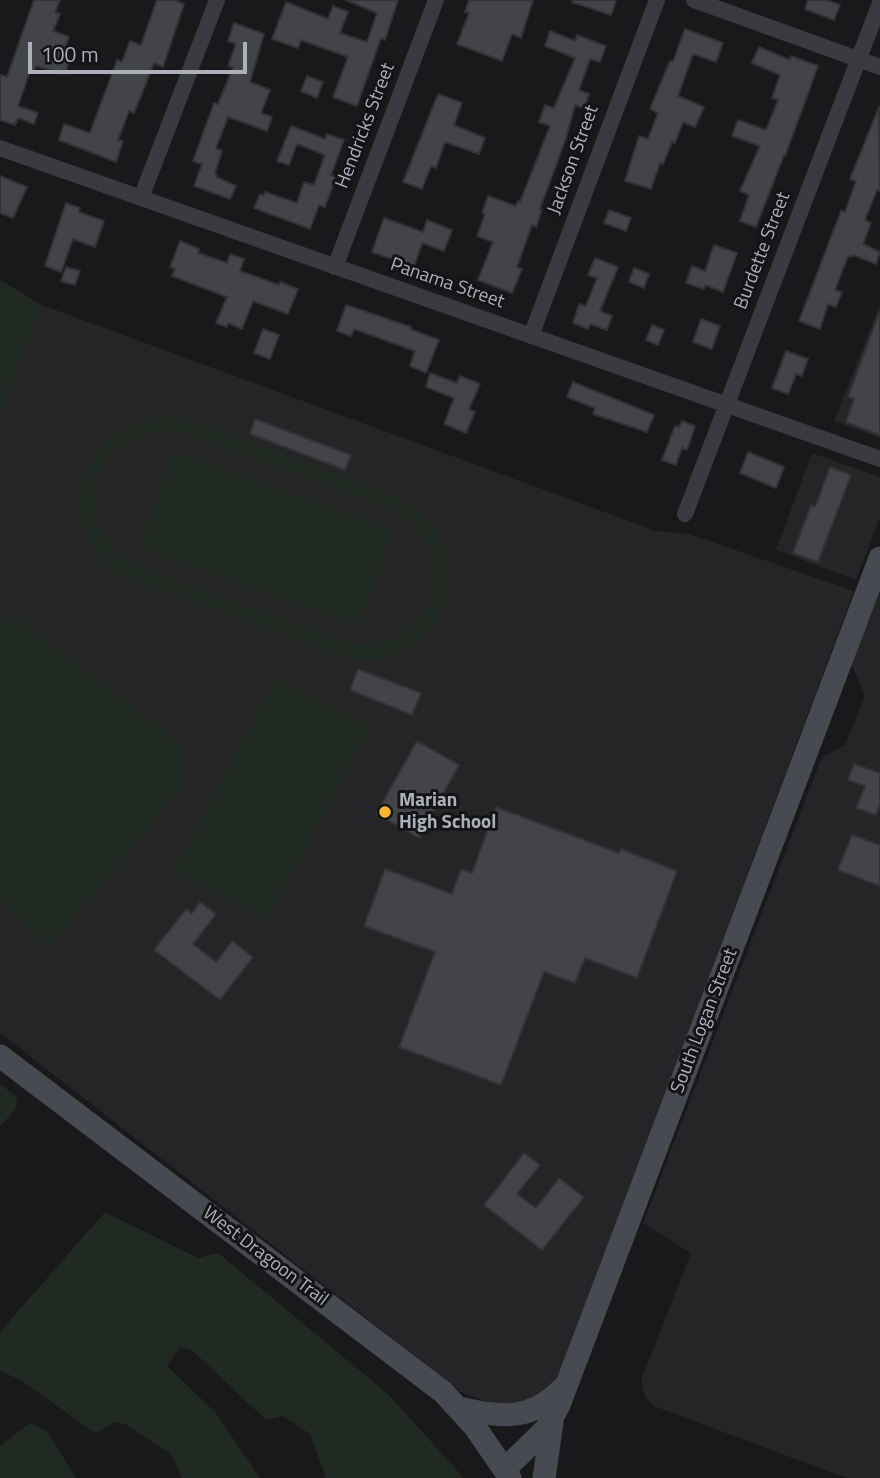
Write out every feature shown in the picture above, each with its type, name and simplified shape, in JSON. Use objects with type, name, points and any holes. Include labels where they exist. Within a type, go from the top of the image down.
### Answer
[{"type":"street","points":[[142,198],[217,0]]},
{"type":"street","name":"Hendricks Street","points":[[335,267],[436,0]]},
{"type":"street","name":"Jackson Street","points":[[531,336],[657,0]]},
{"type":"street","points":[[694,0],[880,67]]},
{"type":"street","name":"Burdette Street","points":[[685,514],[880,3]]},
{"type":"street","name":"Panama Street","points":[[0,148],[880,459]]},
{"type":"street","name":"South Logan Street","points":[[508,1474],[553,1418],[880,558]]},
{"type":"street","name":"West Dragoon Trail","points":[[0,1056],[415,1370],[458,1408],[508,1474]]},
{"type":"street","points":[[458,1408],[504,1416],[522,1414],[551,1400],[567,1383]]},
{"type":"street","points":[[544,1478],[553,1418]]},
{"type":"shaded area","points":[[0,280],[42,305],[0,417]]},
{"type":"shaded area","points":[[880,304],[880,438],[834,421]]},
{"type":"shaded area","name":"Marian High School","points":[[42,305],[656,531],[689,534],[854,591],[558,1378],[534,1399],[502,1407],[461,1392],[0,1033],[0,417]]},
{"type":"shaded area","points":[[167,416],[193,420],[392,494],[422,513],[441,538],[449,567],[448,595],[436,621],[416,642],[388,656],[353,660],[98,567],[102,558],[87,535],[80,512],[81,489],[88,467],[101,447],[119,432],[141,421]],"holes":[[[167,431],[189,435],[387,508],[412,524],[427,545],[434,568],[433,591],[424,613],[407,630],[384,641],[354,644],[143,568],[119,553],[104,534],[97,512],[97,489],[104,468],[119,450],[140,437]]]},
{"type":"shaded area","points":[[173,450],[395,530],[360,628],[138,548]]},
{"type":"shaded area","points":[[812,453],[880,477],[880,517],[856,580],[776,550]]},
{"type":"shaded area","points":[[880,592],[880,1478],[846,1478],[654,1406],[645,1397],[641,1380],[691,1253],[643,1223],[822,757],[845,745],[865,696],[851,664]]},
{"type":"shaded area","points":[[9,611],[180,742],[186,784],[51,948],[0,902],[0,625]]},
{"type":"shaded area","points":[[276,676],[371,727],[268,921],[173,871]]},
{"type":"shaded area","points":[[0,1084],[17,1097],[16,1109],[0,1126]]},
{"type":"shaded area","points":[[105,1212],[198,1258],[218,1253],[388,1394],[464,1478],[326,1478],[310,1434],[283,1416],[266,1420],[193,1351],[180,1347],[167,1366],[215,1412],[260,1478],[182,1478],[171,1454],[127,1425],[113,1422],[96,1434],[21,1380],[0,1371],[0,1332]]},
{"type":"shaded area","points":[[30,1423],[46,1430],[76,1478],[0,1478],[0,1446]]},
{"type":"building","points":[[34,0],[60,0],[55,12],[60,14],[53,31],[69,37],[62,55],[70,58],[65,74],[36,66],[34,72],[30,71],[18,106],[38,113],[34,124],[18,118],[15,125],[0,120],[0,75],[7,77]]},
{"type":"building","points":[[157,0],[174,0],[184,4],[163,67],[154,63],[134,113],[129,111],[118,140],[123,141],[116,162],[59,140],[64,124],[90,133],[117,60],[122,62],[130,41],[141,45]]},
{"type":"building","points":[[346,0],[398,0],[385,40],[381,38],[357,106],[333,97],[348,57],[301,40],[298,48],[272,39],[286,2],[328,19],[333,6],[348,12],[340,33],[367,42],[377,13]]},
{"type":"building","points":[[469,0],[533,0],[521,38],[512,34],[502,61],[457,44],[469,13],[465,12]]},
{"type":"building","points":[[616,0],[611,15],[572,2]]},
{"type":"building","points":[[808,0],[826,0],[840,5],[834,20],[805,9]]},
{"type":"building","points":[[234,23],[264,34],[250,82],[270,90],[261,113],[272,117],[267,131],[228,117],[216,148],[222,151],[215,173],[216,177],[236,186],[230,199],[194,186],[202,164],[193,161],[214,103],[218,104],[233,67],[228,66],[236,44],[228,41]]},
{"type":"building","points":[[685,29],[723,43],[716,62],[693,54],[678,96],[704,107],[695,127],[683,122],[675,143],[672,142],[663,164],[660,163],[651,189],[625,181],[639,136],[648,139],[658,113],[650,109],[670,61],[673,62]]},
{"type":"building","points":[[550,31],[575,41],[577,35],[606,46],[600,62],[590,59],[579,90],[589,94],[584,108],[575,105],[536,227],[532,225],[517,267],[522,269],[512,293],[478,280],[493,242],[477,236],[488,196],[516,206],[518,201],[520,202],[550,126],[539,122],[545,105],[554,108],[575,58],[545,46]]},
{"type":"building","points":[[759,47],[790,60],[791,56],[818,66],[756,227],[740,221],[749,195],[740,191],[760,146],[732,136],[738,120],[766,130],[778,100],[772,98],[780,75],[752,63]]},
{"type":"building","points":[[307,76],[323,82],[317,98],[301,91]]},
{"type":"building","points":[[438,94],[462,103],[454,125],[485,138],[479,154],[445,142],[436,168],[431,166],[422,189],[403,182]]},
{"type":"building","points":[[879,107],[880,191],[877,190],[865,220],[871,223],[863,244],[880,252],[876,264],[853,255],[848,256],[835,290],[842,292],[836,307],[828,304],[820,329],[799,321],[841,211],[845,212],[856,181],[850,179]]},
{"type":"building","points":[[291,126],[325,139],[327,134],[344,140],[331,175],[336,177],[325,207],[319,205],[310,229],[254,208],[260,194],[263,196],[265,192],[297,203],[304,182],[314,185],[325,155],[297,144],[289,165],[277,161]]},
{"type":"building","points":[[0,176],[27,187],[13,218],[0,213]]},
{"type":"building","points":[[66,203],[80,208],[79,212],[104,221],[95,247],[73,239],[61,272],[45,266]]},
{"type":"building","points":[[609,210],[631,218],[626,231],[604,223]]},
{"type":"building","points":[[384,218],[423,232],[427,220],[452,230],[444,251],[422,243],[414,267],[372,252]]},
{"type":"building","points":[[180,241],[199,249],[198,253],[227,263],[230,254],[244,259],[240,271],[298,289],[288,314],[253,301],[242,329],[228,323],[227,327],[216,323],[227,297],[172,276],[175,269],[170,267]]},
{"type":"building","points":[[714,245],[737,253],[723,292],[705,285],[704,289],[686,283],[692,266],[705,271]]},
{"type":"building","points":[[595,258],[618,267],[600,311],[612,316],[607,330],[590,324],[588,329],[573,323],[579,304],[586,306],[597,278],[588,275]]},
{"type":"building","points":[[66,267],[80,271],[75,285],[61,281]]},
{"type":"building","points":[[634,268],[649,274],[644,288],[629,282]]},
{"type":"building","points":[[346,305],[411,327],[410,329],[439,340],[426,373],[410,366],[415,351],[354,329],[351,336],[337,331]]},
{"type":"building","points":[[879,313],[880,435],[846,422],[854,399],[848,397]]},
{"type":"building","points":[[701,319],[720,326],[712,349],[693,342]]},
{"type":"building","points":[[652,325],[664,330],[658,345],[646,340]]},
{"type":"building","points":[[263,329],[279,335],[270,359],[254,353]]},
{"type":"building","points":[[786,351],[808,359],[802,376],[796,374],[788,394],[772,388]]},
{"type":"building","points":[[430,373],[457,383],[460,376],[480,384],[469,409],[475,412],[466,433],[444,424],[454,398],[426,387]]},
{"type":"building","points":[[573,382],[654,415],[647,432],[593,414],[595,408],[567,397]]},
{"type":"building","points":[[255,419],[351,455],[345,470],[250,434]]},
{"type":"building","points":[[682,421],[695,426],[687,450],[682,448],[676,465],[662,460],[675,426],[679,427]]},
{"type":"building","points":[[748,452],[784,467],[776,488],[740,473]]},
{"type":"building","points":[[830,467],[851,475],[818,562],[793,553],[811,505],[815,507]]},
{"type":"building","points":[[358,669],[421,693],[412,715],[350,690]]},
{"type":"building","points":[[417,741],[459,765],[419,838],[376,814]]},
{"type":"building","points":[[854,764],[880,773],[880,804],[876,815],[856,808],[865,786],[848,780]]},
{"type":"building","points":[[496,807],[619,853],[621,849],[677,871],[637,978],[585,958],[575,983],[544,972],[501,1085],[399,1047],[435,952],[364,926],[385,869],[452,894],[461,869],[472,873]]},
{"type":"building","points":[[852,835],[880,845],[880,886],[838,870]]},
{"type":"building","points":[[200,902],[216,914],[193,944],[216,962],[232,941],[253,957],[220,1000],[154,950],[186,909],[192,913]]},
{"type":"building","points":[[524,1153],[540,1165],[517,1194],[536,1208],[559,1178],[584,1197],[542,1250],[484,1205]]},
{"type":"place","name":"Marian High School","points":[[385,812]]}]
